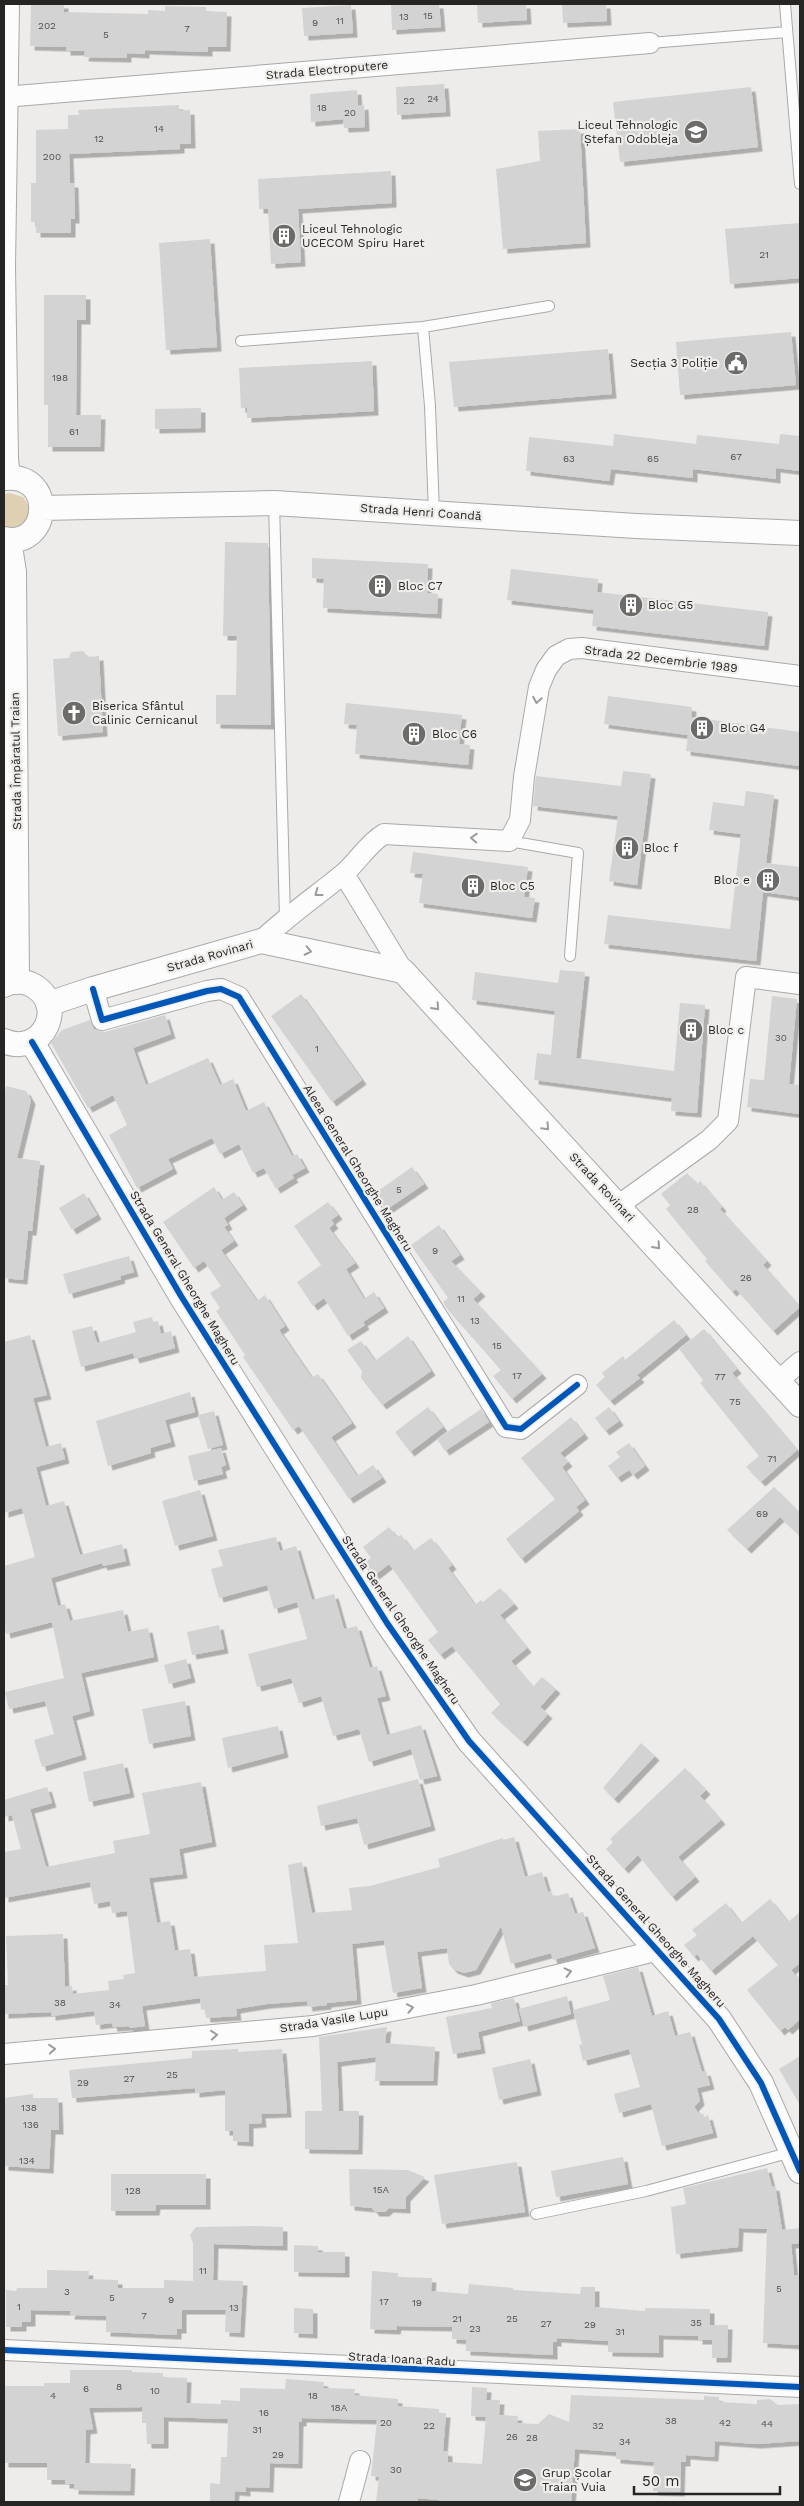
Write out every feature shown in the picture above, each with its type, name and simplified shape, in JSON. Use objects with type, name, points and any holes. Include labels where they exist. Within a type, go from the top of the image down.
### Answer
[{"type":"street","points":[[7,539],[30,534],[38,525],[42,508],[35,489],[20,478],[7,478],[5,97],[9,4]]},
{"type":"street","name":"Strada Electroputere","points":[[5,97],[650,43]]},
{"type":"street","name":"Strada Henri Coandă","points":[[42,508],[274,503],[636,526],[800,533]]},
{"type":"street","name":"Strada Împăratul Traian","points":[[7,539],[14,572],[10,984]]},
{"type":"street","name":"Strada 22 Decembrie 1989","points":[[509,841],[520,820],[524,777],[539,686],[546,670],[556,656],[570,649],[582,648],[800,676]]},
{"type":"street","points":[[261,941],[285,918],[344,874],[375,839],[384,834],[509,841]]},
{"type":"street","name":"Strada Rovinari","points":[[344,874],[404,971],[800,1405]]},
{"type":"street","name":"Strada Rovinari","points":[[48,1004],[93,989],[261,941],[404,971]]},
{"type":"street","points":[[619,1205],[709,1140],[728,1121],[746,977],[800,984]]},
{"type":"street","points":[[4,1044],[14,1045],[32,1042],[45,1030],[50,1013],[48,1004],[36,988],[27,983],[10,984]]},
{"type":"street","name":"Aleea General Gheorghe Magheru","points":[[93,989],[102,1020],[214,990],[229,992],[239,997],[506,1427],[520,1429],[577,1385]]},
{"type":"street","name":"Strada General Gheorghe Magheru","points":[[32,1042],[192,1313],[366,1590],[436,1694],[469,1741],[659,1950],[719,2019],[756,2075],[796,2162]]},
{"type":"street","points":[[779,1380],[800,1362]]},
{"type":"street","name":"Strada Vasile Lupu","points":[[4,2054],[313,2026],[476,1995],[659,1950]]},
{"type":"street","name":"Strada Ioana Radu","points":[[4,2350],[370,2369],[800,2387]]},
{"type":"street","points":[[350,2502],[360,2461]]},
{"type":"lane","points":[[785,4],[800,184]]},
{"type":"lane","points":[[650,43],[787,32]]},
{"type":"lane","points":[[241,341],[423,327],[548,306]]},
{"type":"lane","points":[[423,327],[430,406],[434,513]]},
{"type":"lane","points":[[274,503],[285,918]]},
{"type":"lane","points":[[509,841],[578,853],[570,956]]},
{"type":"lane","points":[[536,2214],[646,2190],[796,2162]]},
{"type":"shaded area","points":[[10,493],[23,497],[29,511],[25,522],[18,530],[4,530],[4,494]]},
{"type":"building","points":[[31,4],[64,4],[64,12],[148,14],[148,10],[165,11],[165,6],[206,7],[206,11],[227,12],[226,47],[208,47],[208,52],[145,50],[145,54],[127,53],[127,58],[84,57],[85,51],[66,51],[66,47],[30,46]]},
{"type":"building","points":[[391,4],[439,4],[441,27],[392,30]]},
{"type":"building","points":[[477,4],[526,4],[527,20],[478,23]]},
{"type":"building","points":[[562,4],[606,4],[607,21],[563,23]]},
{"type":"building","points":[[351,5],[353,33],[304,36],[302,8]]},
{"type":"building","points":[[444,84],[446,112],[397,115],[396,87]]},
{"type":"building","points":[[751,87],[758,147],[620,162],[613,102]]},
{"type":"building","points":[[357,90],[358,106],[364,105],[365,127],[344,128],[343,119],[311,122],[310,94]]},
{"type":"building","points":[[179,105],[179,111],[190,110],[191,144],[180,144],[180,149],[69,154],[70,183],[74,183],[75,219],[71,219],[71,233],[36,233],[36,222],[31,222],[31,183],[36,183],[36,130],[68,129],[68,115],[79,115],[78,110]]},
{"type":"building","points":[[580,129],[586,243],[503,249],[496,169],[540,161],[538,131]]},
{"type":"building","name":"Liceul Tehnologic UCECOM Spiru Haret","points":[[391,171],[392,203],[298,209],[301,262],[271,264],[268,209],[259,209],[258,179]]},
{"type":"building","points":[[800,223],[800,278],[730,284],[725,229]]},
{"type":"building","points":[[210,239],[217,347],[166,350],[159,243]]},
{"type":"building","points":[[44,295],[86,295],[86,320],[77,320],[76,415],[101,415],[100,447],[48,447],[48,405],[44,405]]},
{"type":"building","name":"Secția 3 Poliție","points":[[791,332],[796,385],[680,395],[676,342]]},
{"type":"building","points":[[608,349],[612,394],[454,407],[449,362]]},
{"type":"building","points":[[372,361],[374,411],[247,418],[247,408],[241,408],[239,368]]},
{"type":"building","points":[[201,408],[201,428],[155,429],[155,409]]},
{"type":"building","points":[[614,434],[696,444],[697,435],[779,444],[780,434],[800,436],[800,471],[776,468],[776,479],[693,469],[693,478],[611,469],[609,481],[526,471],[529,437],[613,446]]},
{"type":"building","points":[[225,542],[268,543],[271,725],[216,724],[216,695],[236,695],[237,636],[223,636]]},
{"type":"building","name":"Bloc C7","points":[[312,558],[428,564],[427,593],[438,594],[437,614],[323,608],[324,579],[312,578]]},
{"type":"building","name":"Bloc G5","points":[[511,569],[598,579],[597,592],[768,612],[764,646],[592,626],[594,610],[507,600]]},
{"type":"building","points":[[83,651],[88,657],[99,656],[103,732],[58,736],[53,659],[69,658],[71,652]]},
{"type":"building","name":"Bloc G4","points":[[608,696],[692,707],[691,717],[800,732],[800,766],[686,751],[688,735],[604,724]]},
{"type":"building","name":"Bloc C6","points":[[346,703],[462,715],[459,744],[470,745],[468,765],[355,754],[357,725],[344,724]]},
{"type":"building","name":"Bloc f","points":[[623,771],[651,774],[637,885],[609,881],[618,816],[533,806],[536,776],[621,786]]},
{"type":"building","name":"Bloc e","points":[[746,791],[774,795],[766,863],[800,867],[800,897],[763,892],[756,961],[604,944],[608,915],[730,929],[741,834],[709,830],[713,802],[744,806]]},
{"type":"building","name":"Bloc C5","points":[[413,852],[528,867],[524,897],[535,898],[532,918],[419,903],[423,874],[410,873]]},
{"type":"building","name":"Bloc c","points":[[560,970],[585,972],[576,1058],[674,1071],[680,1003],[705,1005],[697,1113],[671,1111],[672,1098],[534,1080],[537,1053],[551,1055],[555,1011],[472,1000],[475,972],[558,983]]},
{"type":"building","points":[[301,994],[362,1080],[332,1102],[271,1016]]},
{"type":"building","points":[[772,996],[797,999],[789,1084],[800,1085],[800,1114],[747,1107],[750,1079],[764,1080]]},
{"type":"building","points":[[165,1015],[171,1034],[133,1048],[146,1085],[208,1058],[220,1085],[233,1079],[246,1111],[264,1102],[292,1156],[297,1154],[305,1168],[292,1175],[294,1178],[276,1189],[264,1168],[253,1173],[239,1144],[220,1154],[212,1138],[168,1159],[173,1169],[137,1188],[109,1135],[127,1125],[113,1095],[88,1108],[51,1043],[62,1030],[90,1020],[94,1029],[105,1032]]},
{"type":"building","points":[[6,1086],[26,1091],[31,1100],[17,1158],[40,1161],[32,1231],[28,1231],[23,1280],[4,1278],[4,1096]]},
{"type":"building","points":[[412,1167],[424,1184],[386,1210],[375,1193]]},
{"type":"building","points":[[687,1173],[697,1184],[700,1181],[722,1207],[720,1209],[767,1261],[763,1265],[800,1307],[773,1331],[736,1289],[732,1292],[705,1261],[707,1259],[666,1209],[670,1205],[661,1194]]},
{"type":"building","points":[[214,1187],[222,1200],[234,1192],[243,1205],[224,1218],[228,1225],[224,1227],[234,1241],[221,1250],[257,1301],[265,1295],[285,1326],[279,1330],[312,1378],[318,1374],[352,1423],[331,1437],[357,1476],[373,1465],[382,1478],[349,1499],[299,1426],[293,1430],[243,1357],[245,1355],[216,1311],[220,1308],[210,1293],[221,1286],[204,1261],[194,1268],[163,1222]]},
{"type":"building","points":[[84,1193],[97,1215],[72,1230],[59,1208]]},
{"type":"building","points":[[328,1202],[338,1215],[331,1220],[334,1224],[329,1228],[355,1263],[346,1269],[364,1299],[374,1292],[384,1308],[363,1322],[365,1325],[348,1336],[324,1298],[313,1306],[297,1282],[321,1265],[294,1226]]},
{"type":"building","points":[[439,1225],[460,1255],[451,1261],[481,1292],[473,1299],[542,1374],[512,1399],[493,1376],[501,1370],[448,1310],[443,1302],[448,1298],[411,1245]]},
{"type":"building","points":[[129,1256],[134,1272],[120,1276],[121,1279],[69,1294],[63,1274]]},
{"type":"building","points":[[152,1317],[153,1322],[158,1321],[161,1334],[171,1331],[175,1348],[135,1359],[133,1353],[81,1367],[72,1331],[92,1326],[97,1343],[136,1332],[133,1322]]},
{"type":"building","points":[[674,1320],[686,1335],[637,1375],[640,1378],[610,1401],[596,1385],[605,1377],[602,1373],[623,1356],[625,1360]]},
{"type":"building","points":[[704,1329],[737,1369],[732,1373],[797,1450],[761,1482],[746,1467],[759,1456],[700,1383],[703,1380],[679,1349]]},
{"type":"building","points":[[30,1335],[47,1395],[33,1398],[46,1447],[61,1443],[65,1459],[36,1467],[46,1506],[64,1501],[80,1555],[122,1544],[126,1561],[103,1566],[102,1563],[51,1578],[58,1606],[65,1604],[70,1621],[123,1610],[128,1632],[148,1628],[154,1657],[81,1673],[90,1711],[72,1716],[82,1755],[42,1767],[34,1740],[54,1734],[45,1701],[9,1709],[5,1692],[64,1678],[52,1622],[6,1634],[4,1624],[4,1566],[35,1557],[22,1508],[4,1513],[4,1342]]},
{"type":"building","points":[[408,1336],[431,1371],[382,1405],[361,1378],[362,1371],[347,1350],[361,1341],[375,1361]]},
{"type":"building","points":[[190,1392],[195,1412],[165,1420],[171,1442],[150,1448],[151,1453],[108,1466],[96,1421]]},
{"type":"building","points":[[428,1407],[443,1427],[410,1452],[395,1432]]},
{"type":"building","points":[[609,1407],[619,1421],[605,1431],[595,1418]]},
{"type":"building","points":[[481,1409],[489,1422],[445,1451],[437,1439]]},
{"type":"building","points":[[214,1411],[223,1445],[208,1449],[198,1415]]},
{"type":"building","points":[[571,1417],[584,1434],[560,1453],[568,1462],[562,1467],[585,1500],[576,1507],[579,1511],[521,1559],[506,1539],[555,1499],[521,1458]]},
{"type":"building","points":[[629,1443],[645,1466],[633,1475],[629,1470],[617,1478],[608,1466],[620,1457],[616,1452]]},
{"type":"building","points":[[221,1448],[226,1465],[221,1467],[223,1474],[194,1481],[188,1456]]},
{"type":"building","points":[[774,1487],[800,1513],[800,1536],[780,1517],[747,1549],[727,1530]]},
{"type":"building","points":[[200,1490],[213,1536],[175,1546],[162,1501]]},
{"type":"building","points":[[389,1527],[397,1537],[401,1535],[413,1551],[431,1538],[452,1565],[448,1568],[475,1605],[481,1600],[483,1602],[500,1588],[514,1604],[500,1615],[527,1648],[511,1661],[533,1687],[542,1677],[556,1689],[540,1707],[548,1714],[523,1742],[491,1713],[500,1704],[452,1646],[440,1655],[428,1640],[438,1632],[389,1564],[375,1575],[365,1562],[371,1558],[363,1547]]},
{"type":"building","points":[[276,1537],[280,1551],[296,1546],[312,1600],[334,1594],[344,1629],[357,1626],[370,1668],[377,1666],[386,1696],[377,1698],[387,1735],[421,1725],[437,1776],[420,1780],[411,1749],[369,1762],[359,1729],[333,1736],[321,1696],[299,1703],[291,1678],[257,1687],[248,1654],[307,1639],[297,1602],[274,1609],[267,1585],[219,1598],[211,1569],[223,1566],[218,1550]]},
{"type":"building","points":[[219,1625],[224,1649],[192,1655],[187,1632]]},
{"type":"building","points":[[186,1659],[191,1678],[169,1684],[164,1665]]},
{"type":"building","points":[[185,1701],[191,1736],[149,1744],[142,1709]]},
{"type":"building","points":[[278,1726],[284,1753],[228,1768],[222,1738]]},
{"type":"building","points":[[641,1743],[655,1756],[614,1799],[603,1788]]},
{"type":"building","points":[[123,1763],[130,1793],[89,1802],[83,1772]]},
{"type":"building","points":[[685,1768],[706,1790],[700,1796],[721,1820],[678,1857],[695,1877],[672,1897],[638,1855],[624,1869],[606,1849],[613,1842],[610,1839]]},
{"type":"building","points":[[418,1779],[431,1826],[364,1845],[357,1818],[321,1826],[317,1806]]},
{"type":"building","points":[[201,1782],[212,1842],[179,1849],[183,1874],[149,1878],[157,1923],[170,1921],[175,1951],[190,1949],[194,1977],[266,1971],[264,1945],[298,1943],[288,1865],[302,1862],[312,1913],[352,1910],[349,1888],[370,1886],[440,1867],[438,1859],[503,1838],[503,1840],[514,1837],[525,1877],[542,1872],[548,1892],[551,1891],[553,1897],[568,1893],[575,1914],[583,1912],[595,1948],[553,1960],[551,1953],[511,1964],[501,1926],[476,1970],[464,1973],[453,1969],[449,1964],[447,1948],[417,1952],[422,1988],[393,1993],[384,1940],[352,1944],[357,2000],[308,2007],[307,2001],[267,2004],[236,2009],[237,2016],[206,2018],[205,2009],[201,2010],[200,1998],[142,2006],[145,2026],[129,2028],[129,2026],[113,2027],[112,2023],[96,2025],[94,2011],[51,2016],[51,2012],[4,2014],[4,1985],[8,1985],[6,1936],[63,1934],[65,1987],[72,1986],[73,1994],[109,1990],[108,1981],[124,1979],[123,1975],[135,1973],[127,1911],[112,1913],[110,1901],[94,1904],[90,1882],[4,1898],[4,1852],[21,1849],[12,1815],[4,1817],[4,1800],[47,1787],[52,1803],[30,1809],[46,1867],[115,1853],[113,1841],[150,1834],[142,1793]]},
{"type":"building","points":[[770,1899],[788,1922],[800,1912],[800,1963],[791,1970],[800,1981],[800,2019],[788,2030],[785,2027],[780,2031],[747,1990],[778,1965],[753,1936],[711,1971],[697,1954],[694,1957],[684,1945],[697,1935],[692,1930],[726,1903],[741,1923]]},
{"type":"building","points":[[638,1967],[652,2016],[668,2011],[675,2036],[690,2032],[702,2072],[706,2071],[710,2085],[697,2088],[700,2101],[694,2107],[700,2115],[703,2113],[704,2117],[708,2115],[713,2133],[662,2146],[651,2104],[619,2113],[614,2094],[640,2087],[629,2049],[583,2061],[579,2045],[582,2044],[573,2010],[610,2000],[603,1976]]},
{"type":"building","points":[[567,1996],[571,2014],[524,2027],[519,2009]]},
{"type":"building","points":[[514,1998],[520,2021],[478,2032],[481,2049],[453,2054],[446,2017],[492,2008],[491,2003]]},
{"type":"building","points":[[387,2027],[385,2043],[435,2047],[433,2081],[375,2081],[376,2057],[337,2062],[339,2111],[359,2111],[358,2150],[305,2149],[305,2111],[322,2111],[319,2037]]},
{"type":"building","points":[[238,2049],[238,2052],[282,2049],[287,2113],[261,2114],[262,2123],[249,2124],[249,2142],[233,2141],[233,2131],[225,2131],[225,2090],[195,2093],[195,2088],[72,2098],[69,2070],[192,2058],[192,2051]]},
{"type":"building","points":[[800,2056],[800,2105],[779,2069]]},
{"type":"building","points":[[530,2059],[537,2091],[499,2100],[492,2068]]},
{"type":"building","points":[[33,2094],[33,2098],[58,2098],[59,2130],[51,2130],[49,2169],[4,2166],[4,2098]]},
{"type":"building","points":[[623,2157],[628,2184],[556,2197],[551,2171]]},
{"type":"building","points":[[517,2162],[525,2212],[442,2224],[434,2175]]},
{"type":"building","points":[[767,2168],[772,2187],[775,2186],[782,2230],[800,2228],[800,2243],[791,2244],[794,2275],[800,2275],[800,2345],[763,2343],[767,2229],[739,2228],[738,2247],[676,2254],[671,2207],[686,2204],[683,2188]]},
{"type":"building","points":[[349,2169],[408,2170],[425,2177],[406,2197],[406,2209],[389,2208],[385,2212],[375,2212],[372,2208],[350,2206]]},
{"type":"building","points":[[111,2174],[206,2174],[206,2205],[156,2205],[155,2211],[111,2211]]},
{"type":"building","points":[[196,2227],[283,2227],[283,2246],[214,2244],[213,2280],[243,2281],[240,2333],[225,2332],[226,2310],[182,2310],[182,2329],[177,2329],[177,2335],[106,2332],[106,2316],[70,2315],[71,2311],[31,2310],[31,2322],[22,2322],[22,2327],[6,2327],[6,2290],[47,2288],[47,2270],[89,2271],[88,2279],[118,2280],[118,2288],[164,2288],[164,2280],[193,2281],[193,2243],[190,2235]]},
{"type":"building","points":[[294,2245],[318,2246],[318,2252],[345,2252],[345,2273],[294,2272]]},
{"type":"building","points":[[372,2271],[398,2273],[398,2277],[432,2278],[431,2291],[468,2294],[469,2284],[513,2288],[513,2290],[580,2294],[581,2287],[595,2287],[595,2307],[645,2311],[645,2308],[710,2309],[710,2325],[728,2325],[727,2358],[712,2358],[712,2340],[698,2340],[698,2336],[659,2335],[659,2353],[608,2352],[608,2341],[557,2338],[557,2342],[553,2342],[553,2355],[466,2351],[466,2340],[452,2339],[452,2327],[397,2326],[396,2330],[370,2329]]},
{"type":"building","points":[[294,2308],[313,2309],[313,2334],[294,2333]]},
{"type":"building","points":[[70,2370],[132,2370],[132,2372],[163,2373],[163,2377],[187,2378],[186,2403],[221,2404],[221,2400],[240,2401],[240,2388],[285,2389],[286,2379],[324,2382],[323,2388],[355,2389],[354,2395],[398,2399],[398,2406],[439,2409],[439,2413],[446,2413],[443,2451],[448,2452],[448,2462],[482,2464],[486,2417],[471,2416],[472,2387],[487,2388],[486,2400],[500,2400],[499,2415],[518,2416],[517,2423],[538,2424],[549,2414],[569,2422],[571,2395],[704,2400],[704,2396],[719,2397],[719,2402],[757,2404],[757,2400],[770,2399],[778,2405],[800,2404],[800,2441],[757,2444],[715,2441],[714,2457],[686,2455],[686,2462],[681,2462],[680,2492],[653,2491],[654,2462],[616,2459],[616,2452],[575,2449],[571,2502],[458,2502],[418,2498],[418,2502],[376,2502],[379,2477],[371,2476],[377,2420],[302,2418],[302,2422],[299,2422],[298,2464],[270,2463],[269,2488],[246,2487],[246,2492],[235,2491],[234,2502],[210,2502],[210,2483],[220,2484],[221,2457],[227,2457],[228,2419],[164,2417],[164,2444],[147,2444],[146,2423],[142,2423],[142,2407],[89,2408],[93,2429],[86,2430],[85,2463],[131,2464],[130,2491],[74,2490],[74,2484],[65,2484],[65,2480],[47,2480],[47,2463],[4,2463],[4,2386],[44,2386],[44,2383],[70,2383]]},
{"type":"cycle path","points":[[93,989],[102,1020],[207,991],[221,989],[239,997],[506,1427],[521,1429],[577,1385]]},
{"type":"cycle path","points":[[32,1042],[181,1296],[387,1623],[469,1741],[719,2019],[761,2083],[800,2171]]},
{"type":"cycle path","points":[[4,2350],[800,2387]]},
{"type":"place","name":"Liceul Tehnologic Ștefan Odobleja","points":[[696,132]]},
{"type":"place","name":"Liceul Tehnologic UCECOM Spiru Haret","points":[[284,236]]},
{"type":"place","name":"Secția 3 Poliție","points":[[736,363]]},
{"type":"place","name":"Bloc C7","points":[[380,586]]},
{"type":"place","name":"Bloc G5","points":[[631,605]]},
{"type":"place","name":"Biserica Sfântul Calinic Cernicanul","points":[[74,713]]},
{"type":"place","name":"Bloc G4","points":[[702,728]]},
{"type":"place","name":"Bloc C6","points":[[414,734]]},
{"type":"place","name":"Bloc f","points":[[627,848]]},
{"type":"place","name":"Bloc e","points":[[768,880]]},
{"type":"place","name":"Bloc C5","points":[[473,886]]},
{"type":"place","name":"Bloc c","points":[[691,1030]]},
{"type":"place","name":"Grup Școlar Traian Vuia","points":[[525,2480]]}]
